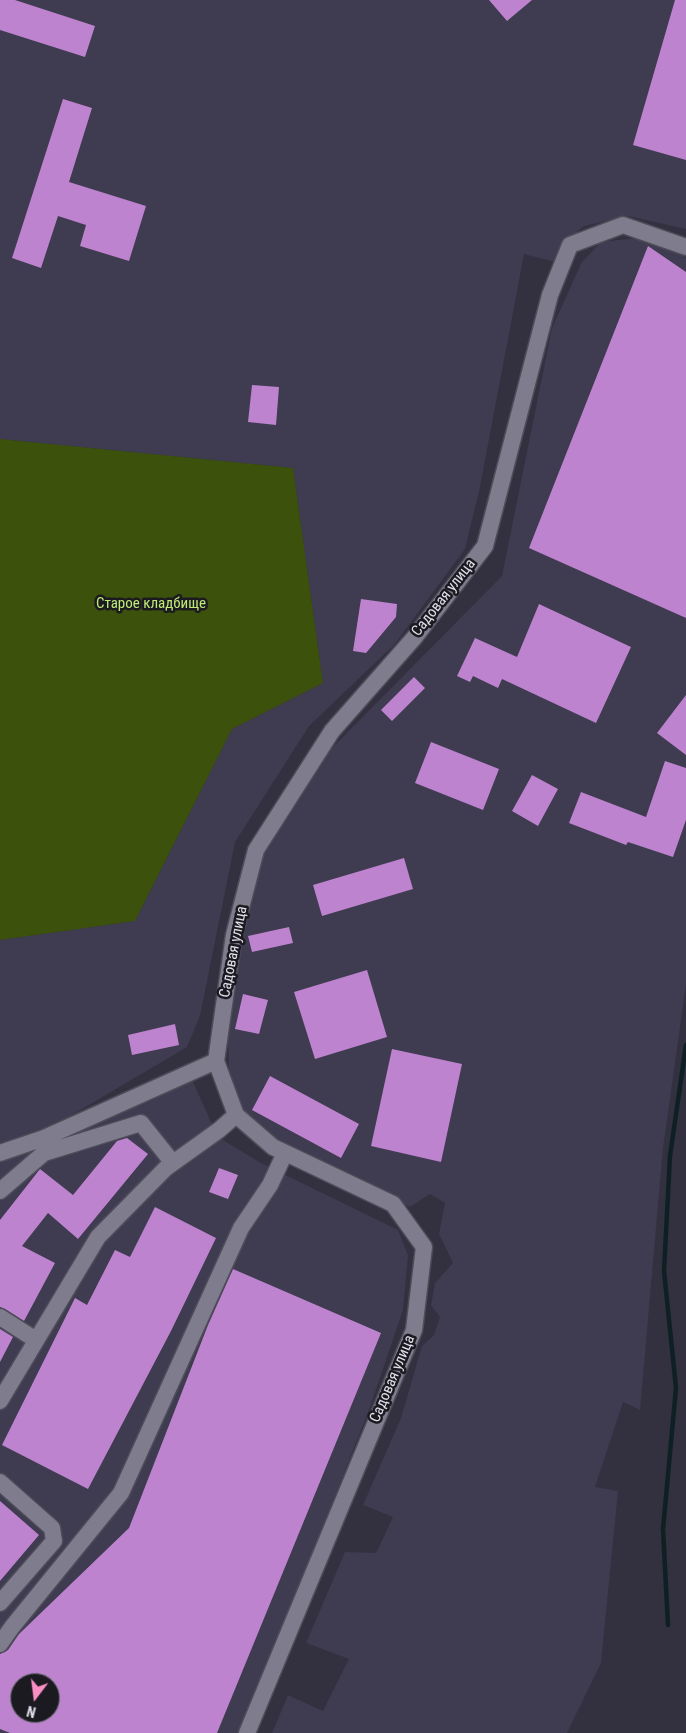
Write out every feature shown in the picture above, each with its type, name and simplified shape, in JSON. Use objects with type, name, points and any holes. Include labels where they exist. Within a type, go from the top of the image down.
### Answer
[{"type":"street","name":"Садовая улица","points":[[247,1733],[414,1330],[424,1247],[393,1204],[273,1147],[236,1114],[216,1061],[234,935],[256,850],[332,731],[414,638],[484,546],[550,295],[570,245],[623,225],[686,248]]},
{"type":"street","points":[[0,1153],[44,1138],[216,1061]]},
{"type":"street","points":[[0,1401],[98,1237],[173,1163],[219,1130],[236,1114]]},
{"type":"street","points":[[0,1191],[44,1153],[140,1123],[173,1163]]},
{"type":"street","points":[[0,1644],[18,1619],[121,1493],[241,1228],[270,1185],[285,1153]]},
{"type":"street","points":[[0,1317],[36,1340]]},
{"type":"street","points":[[0,1482],[52,1528],[54,1541],[0,1603]]},
{"type":"shaded area","points":[[0,0],[686,0],[686,229],[628,216],[584,226],[569,238],[556,262],[524,254],[480,487],[465,549],[394,645],[309,726],[235,842],[200,1016],[187,1047],[40,1134],[0,1147],[0,940],[135,921],[232,729],[323,683],[293,468],[0,439]]},
{"type":"shaded area","points":[[638,238],[671,247],[686,258],[686,985],[663,1148],[640,1410],[623,1402],[595,1487],[618,1491],[601,1663],[567,1733],[272,1733],[288,1695],[323,1711],[349,1659],[306,1643],[345,1552],[376,1553],[393,1517],[363,1505],[401,1418],[422,1346],[434,1335],[440,1317],[431,1305],[435,1283],[453,1263],[439,1234],[445,1203],[430,1194],[410,1207],[251,1135],[230,1104],[228,1034],[238,950],[268,840],[327,753],[502,576],[552,328],[582,262],[601,242]]},
{"type":"shaded area","points":[[191,1078],[218,1137],[261,1163],[398,1230],[408,1255],[403,1310],[369,1410],[241,1733],[0,1733],[0,1161],[153,1100]]},
{"type":"green space","name":"Старое кладбище","points":[[0,439],[293,468],[323,683],[232,729],[135,921],[0,940]]},
{"type":"building","points":[[0,0],[15,0],[95,26],[85,57],[0,30]]},
{"type":"building","points":[[489,0],[532,0],[507,21]]},
{"type":"building","points":[[675,0],[686,0],[686,160],[633,145]]},
{"type":"building","points":[[63,99],[92,108],[69,182],[146,206],[129,261],[80,246],[86,225],[58,216],[41,268],[12,258]]},
{"type":"building","points":[[648,246],[686,272],[686,618],[529,548]]},
{"type":"building","points":[[252,385],[279,387],[276,425],[248,422]]},
{"type":"building","points":[[361,599],[397,604],[396,617],[366,653],[353,651]]},
{"type":"building","points":[[539,604],[631,647],[596,723],[502,679],[498,688],[473,676],[470,682],[457,676],[475,638],[517,657]]},
{"type":"building","points":[[414,677],[425,688],[392,721],[381,710]]},
{"type":"building","points":[[686,695],[686,755],[657,733]]},
{"type":"building","points":[[431,742],[499,769],[483,810],[415,783]]},
{"type":"building","points":[[665,761],[686,768],[686,820],[673,857],[628,842],[626,845],[569,823],[581,792],[646,817]]},
{"type":"building","points":[[532,775],[558,789],[538,826],[512,811]]},
{"type":"building","points":[[404,858],[413,889],[322,916],[313,885]]},
{"type":"building","points":[[289,927],[293,943],[252,952],[248,936]]},
{"type":"building","points":[[367,970],[387,1037],[315,1059],[294,992]]},
{"type":"building","points":[[243,994],[268,1000],[259,1034],[235,1029]]},
{"type":"building","points":[[175,1024],[179,1045],[132,1055],[128,1035]]},
{"type":"building","points":[[392,1049],[462,1064],[441,1162],[371,1146]]},
{"type":"building","points":[[270,1076],[359,1124],[341,1158],[252,1110]]},
{"type":"building","points":[[127,1138],[148,1154],[78,1239],[48,1213],[22,1246],[55,1263],[24,1321],[0,1307],[0,1220],[40,1169],[73,1195],[117,1141]]},
{"type":"building","points":[[219,1168],[238,1175],[228,1199],[209,1192]]},
{"type":"building","points":[[155,1207],[216,1238],[171,1331],[88,1489],[2,1445],[75,1298],[87,1305],[115,1250],[130,1257]]},
{"type":"building","points":[[233,1269],[381,1333],[217,1733],[10,1733],[0,1729],[0,1654],[8,1650],[19,1634],[129,1528],[208,1325]]},
{"type":"building","points":[[0,1329],[13,1337],[0,1362]]},
{"type":"building","points":[[0,1501],[39,1535],[0,1581]]},
{"type":"waterway","points":[[668,1625],[663,1529],[676,1388],[664,1271],[670,1156],[686,1045]]}]
